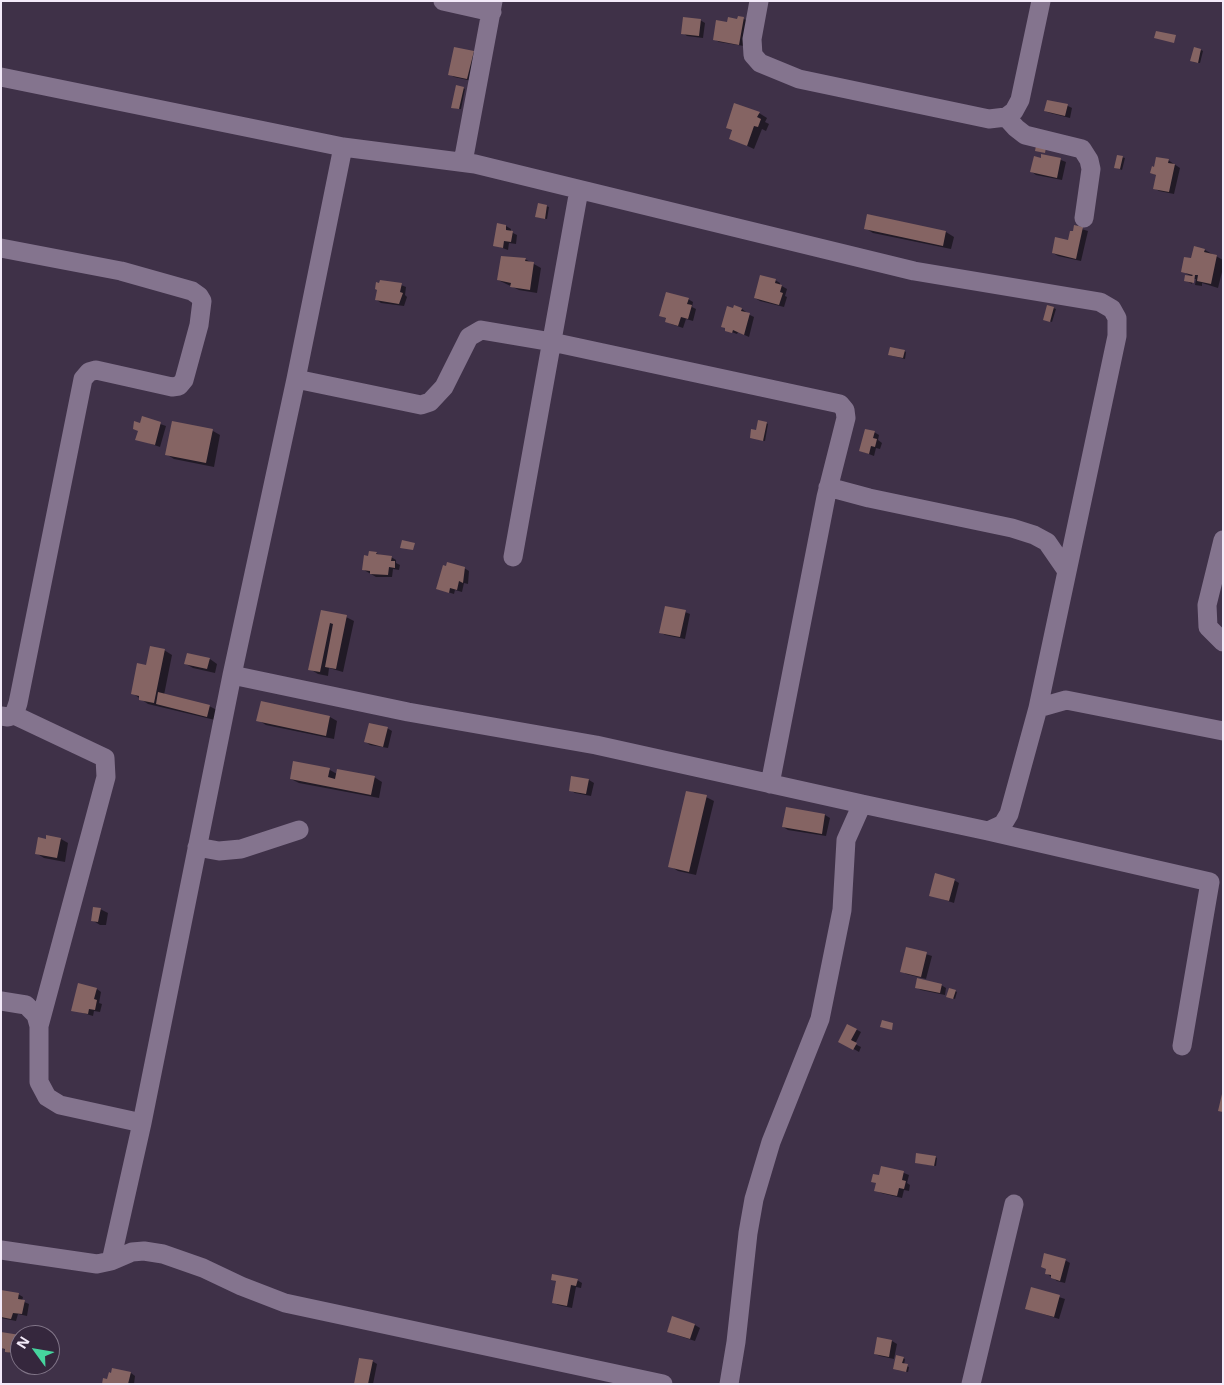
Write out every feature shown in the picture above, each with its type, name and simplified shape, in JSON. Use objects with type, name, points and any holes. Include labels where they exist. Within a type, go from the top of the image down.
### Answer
[{"type":"street","points":[[443,1],[492,6],[463,162]]},
{"type":"street","points":[[759,1],[752,39],[753,55],[760,63],[799,79],[989,119],[1006,117],[1014,111],[1020,100],[1041,1]]},
{"type":"street","points":[[1,77],[343,147],[463,162],[914,271],[1100,302],[1112,309],[1117,318],[1117,336],[1038,708],[1009,814],[1003,824],[988,831]]},
{"type":"street","points":[[1006,117],[1025,135],[1082,149],[1092,169],[1084,218]]},
{"type":"street","points":[[111,1261],[142,1123],[232,675],[296,379],[343,147]]},
{"type":"street","points":[[512,557],[579,190]]},
{"type":"street","points":[[1,248],[121,271],[192,291],[202,301],[199,325],[184,380],[179,386],[172,387],[96,370],[89,372],[83,379],[18,703],[8,715],[106,758],[106,777],[39,1026]]},
{"type":"street","points":[[296,379],[420,405],[430,402],[444,387],[469,337],[482,330],[552,342],[840,404],[845,410],[846,418],[828,487],[770,784]]},
{"type":"street","points":[[828,487],[869,498],[1012,528],[1034,535],[1046,542],[1067,571]]},
{"type":"street","points":[[1223,540],[1207,605],[1208,627],[1223,642]]},
{"type":"street","points":[[232,675],[408,712],[596,745],[1210,882],[1182,1046]]},
{"type":"street","points":[[1045,676],[1066,700]]},
{"type":"street","points":[[1038,708],[1066,700],[1223,731]]},
{"type":"street","points":[[729,1384],[754,1199],[771,1142],[820,1018],[842,910],[846,840],[862,804]]},
{"type":"street","points":[[197,847],[219,850],[241,849],[299,830]]},
{"type":"street","points":[[1,1001],[26,1005],[36,1015],[39,1026],[40,1082],[47,1097],[60,1105],[142,1123]]},
{"type":"street","points":[[972,1384],[1014,1204]]},
{"type":"street","points":[[1,1250],[97,1264],[111,1261],[132,1252],[144,1251],[164,1254],[203,1268],[241,1286],[285,1303],[663,1384]]},
{"type":"building","points":[[738,16],[744,17],[739,45],[713,40],[716,20],[727,22],[728,17],[737,19]]},
{"type":"building","points":[[683,17],[701,19],[699,36],[681,34]]},
{"type":"building","points":[[1156,31],[1176,35],[1174,43],[1154,38]]},
{"type":"building","points":[[454,47],[474,51],[467,79],[448,75]]},
{"type":"building","points":[[1194,47],[1201,49],[1198,63],[1190,61]]},
{"type":"building","points":[[456,85],[464,87],[459,109],[451,108]]},
{"type":"building","points":[[1047,100],[1068,104],[1065,116],[1044,111]]},
{"type":"building","points":[[734,103],[760,112],[757,117],[761,119],[758,127],[754,126],[747,146],[729,139],[732,130],[726,128]]},
{"type":"building","points":[[1038,135],[1047,142],[1045,153],[1035,151]]},
{"type":"building","points":[[1041,154],[1061,158],[1057,178],[1030,172],[1034,156],[1041,158]]},
{"type":"building","points":[[1117,155],[1123,156],[1120,169],[1114,168]]},
{"type":"building","points":[[1156,157],[1169,159],[1168,163],[1175,164],[1169,192],[1153,189],[1156,175],[1150,173],[1152,166],[1154,167]]},
{"type":"building","points":[[538,203],[547,205],[545,219],[535,217]]},
{"type":"building","points":[[867,214],[946,231],[943,246],[864,229]]},
{"type":"building","points":[[497,223],[506,225],[506,230],[513,231],[511,242],[504,241],[503,248],[493,246]]},
{"type":"building","points":[[1074,225],[1083,227],[1076,259],[1052,253],[1055,237],[1068,240]]},
{"type":"building","points":[[1194,246],[1205,249],[1204,252],[1217,255],[1211,284],[1197,281],[1198,275],[1195,275],[1194,283],[1184,281],[1185,275],[1193,275],[1181,272],[1184,257],[1191,258]]},
{"type":"building","points":[[501,256],[526,258],[525,261],[534,262],[530,290],[510,287],[511,283],[497,280]]},
{"type":"building","points":[[760,275],[776,279],[775,283],[782,285],[780,292],[783,293],[779,305],[754,298]]},
{"type":"building","points":[[380,280],[402,283],[400,292],[403,293],[399,304],[375,300],[376,282],[379,283]]},
{"type":"building","points":[[666,292],[689,298],[687,304],[692,305],[688,319],[681,317],[678,326],[665,322],[666,318],[659,316]]},
{"type":"building","points":[[734,305],[742,308],[741,311],[750,313],[744,335],[733,330],[732,333],[725,331],[725,328],[721,327],[727,306],[733,308]]},
{"type":"building","points":[[1047,305],[1054,307],[1050,322],[1043,320]]},
{"type":"building","points":[[890,347],[905,350],[903,358],[888,355]]},
{"type":"building","points":[[142,416],[161,422],[155,445],[135,440],[138,431],[133,429],[134,421],[140,423]]},
{"type":"building","points":[[758,420],[767,422],[763,441],[750,438],[751,429],[756,430]]},
{"type":"building","points":[[172,421],[213,429],[206,463],[165,455]]},
{"type":"building","points":[[865,429],[875,431],[873,438],[877,439],[875,447],[871,446],[869,454],[859,451]]},
{"type":"building","points":[[402,540],[415,543],[413,550],[400,548]]},
{"type":"building","points":[[369,551],[392,556],[391,561],[395,561],[395,568],[389,567],[388,575],[370,574],[370,571],[362,570],[364,555],[368,556]]},
{"type":"building","points":[[447,562],[465,567],[463,583],[459,581],[457,590],[450,588],[449,593],[436,589],[443,565],[446,566]]},
{"type":"building","points":[[665,606],[686,610],[680,637],[659,633]]},
{"type":"building","points":[[321,610],[347,615],[336,669],[325,667],[333,624],[330,623],[320,672],[308,670]]},
{"type":"building","points":[[150,646],[165,649],[154,703],[139,700],[139,696],[131,694],[137,663],[146,665]]},
{"type":"building","points":[[187,653],[210,658],[207,669],[184,664]]},
{"type":"building","points":[[158,692],[210,705],[207,717],[156,704]]},
{"type":"building","points":[[261,701],[330,716],[326,736],[256,721]]},
{"type":"building","points":[[369,723],[388,727],[383,747],[364,742]]},
{"type":"building","points":[[293,761],[330,768],[328,777],[335,779],[337,769],[375,776],[371,795],[290,779]]},
{"type":"building","points":[[571,776],[589,779],[586,794],[569,791]]},
{"type":"building","points":[[686,791],[707,795],[689,872],[668,867]]},
{"type":"building","points":[[786,807],[825,814],[822,834],[782,827]]},
{"type":"building","points":[[46,835],[61,838],[57,858],[35,854],[38,837],[46,839]]},
{"type":"building","points":[[935,873],[955,879],[949,901],[929,896]]},
{"type":"building","points":[[93,907],[101,908],[98,922],[91,921]]},
{"type":"building","points":[[906,947],[927,952],[921,977],[900,972]]},
{"type":"building","points":[[917,978],[942,984],[940,993],[915,988]]},
{"type":"building","points":[[78,983],[97,988],[94,999],[97,1000],[95,1010],[89,1009],[88,1014],[71,1011]]},
{"type":"building","points":[[949,988],[956,990],[953,999],[946,997]]},
{"type":"building","points":[[882,1020],[893,1023],[892,1030],[880,1027]]},
{"type":"building","points":[[847,1024],[857,1029],[851,1040],[857,1043],[853,1050],[838,1042]]},
{"type":"building","points":[[1223,1094],[1223,1112],[1218,1111]]},
{"type":"building","points":[[916,1153],[936,1156],[934,1166],[915,1163]]},
{"type":"building","points":[[881,1166],[904,1171],[902,1180],[906,1181],[904,1189],[899,1188],[897,1196],[874,1191],[876,1183],[871,1182],[873,1174],[879,1175]]},
{"type":"building","points":[[1044,1253],[1066,1259],[1060,1281],[1051,1278],[1051,1275],[1045,1274],[1046,1269],[1041,1267]]},
{"type":"building","points":[[552,1274],[578,1279],[576,1286],[571,1285],[567,1306],[552,1303],[556,1281],[551,1280]]},
{"type":"building","points":[[1031,1287],[1060,1295],[1054,1317],[1025,1309]]},
{"type":"building","points":[[1,1290],[19,1293],[18,1299],[25,1300],[22,1314],[13,1313],[11,1319],[1,1317]]},
{"type":"building","points":[[672,1316],[695,1324],[690,1339],[667,1332]]},
{"type":"building","points":[[1,1332],[10,1333],[10,1353],[5,1352],[5,1349],[1,1348]]},
{"type":"building","points":[[877,1337],[892,1340],[889,1357],[874,1354]]},
{"type":"building","points":[[896,1355],[904,1357],[902,1363],[908,1364],[906,1372],[893,1369]]},
{"type":"building","points":[[359,1358],[373,1360],[368,1384],[354,1384]]},
{"type":"building","points":[[112,1368],[131,1372],[128,1384],[102,1384],[103,1378],[107,1379]]}]
